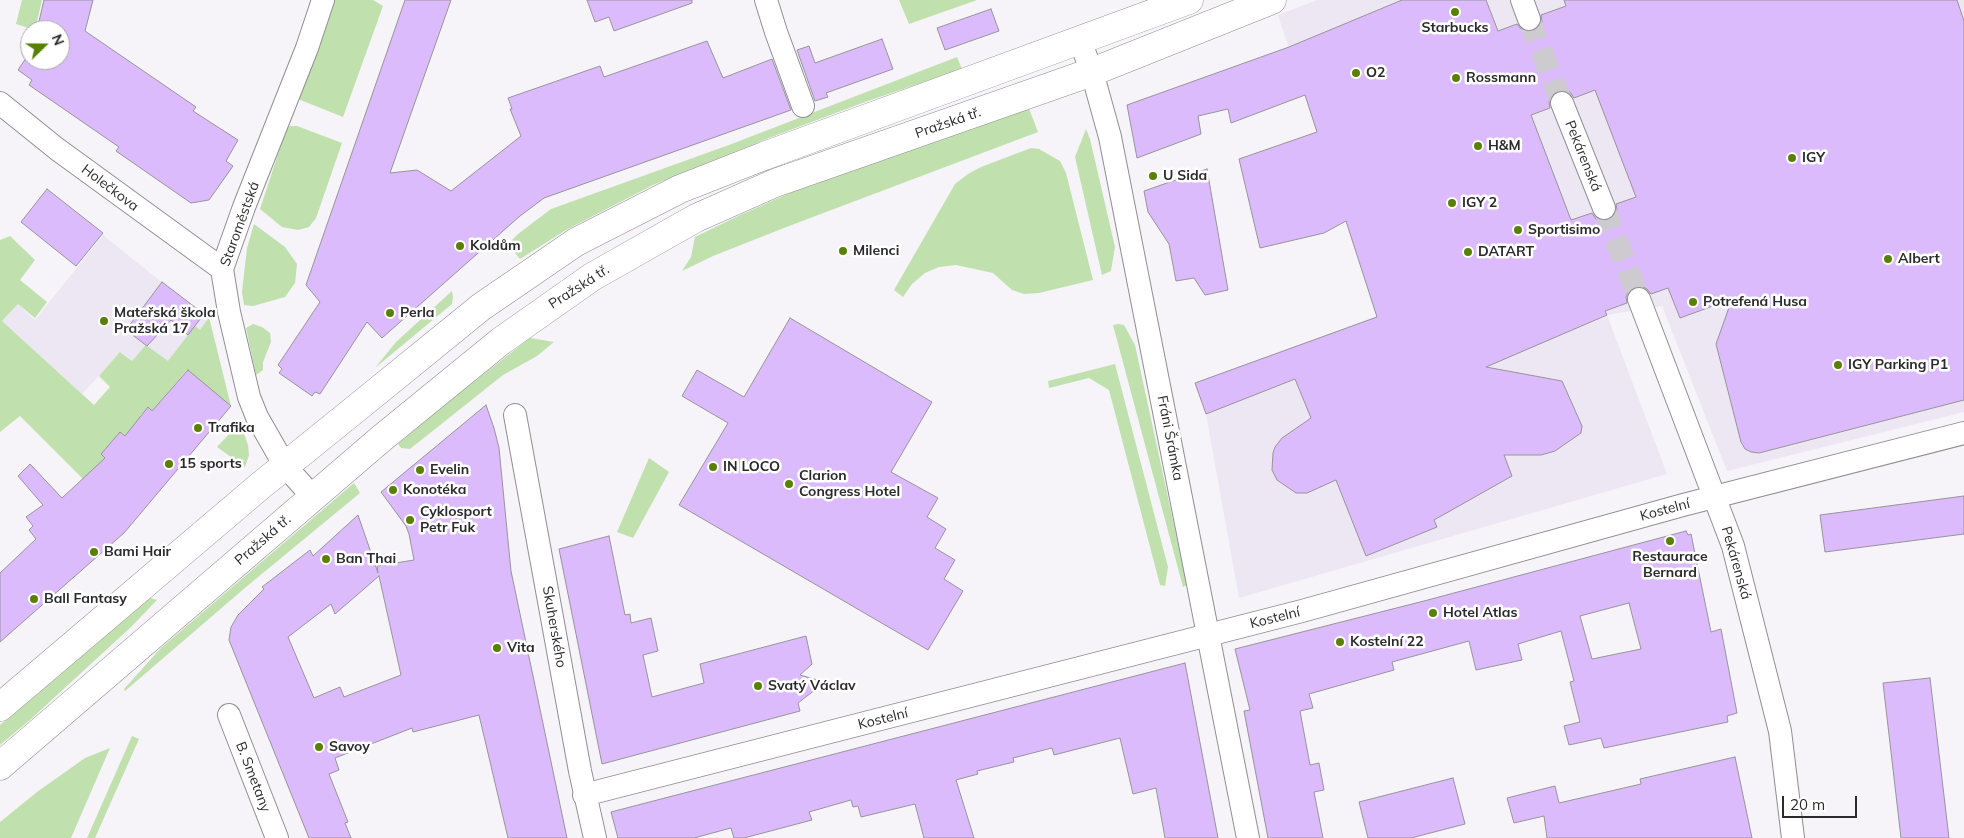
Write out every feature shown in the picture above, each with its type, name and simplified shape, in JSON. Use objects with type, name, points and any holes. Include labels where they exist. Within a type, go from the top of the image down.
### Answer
[{"type":"street","name":"Staroměstská","points":[[313,497],[285,466],[257,417],[249,398],[229,312],[222,270],[244,207],[307,48],[323,0]]},
{"type":"street","points":[[766,0],[803,106]]},
{"type":"street","points":[[0,707],[285,466],[481,307],[576,242],[680,189],[764,156],[1190,0]]},
{"type":"street","name":"Pražská tř.","points":[[0,766],[382,438],[501,341],[592,277],[696,218],[775,183],[1092,72],[1272,0]]},
{"type":"street","name":"Fráni Šrámka","points":[[1080,41],[1092,72],[1110,137],[1248,838]]},
{"type":"street","name":"Holečkova","points":[[0,103],[30,128],[222,270]]},
{"type":"street","name":"Pekárenská","points":[[1562,103],[1604,208]]},
{"type":"street","name":"Pekárenská","points":[[1639,299],[1734,546],[1780,731],[1793,838]]},
{"type":"street","name":"Skuherského","points":[[515,415],[584,795],[595,838]]},
{"type":"street","name":"Kostelní","points":[[584,795],[1302,611],[1715,496],[1964,433]]},
{"type":"street","name":"B. Smetany","points":[[229,715],[277,838]]},
{"type":"shaded area","points":[[1317,0],[1964,0],[1964,412],[1727,471],[1662,306],[1607,315],[1667,474],[1239,598],[1206,414],[1195,383],[1377,316],[1278,15]]},
{"type":"shaded area","name":"Mateřská škola Pražská 17","points":[[103,235],[205,317],[228,406],[191,375],[169,364],[132,361],[121,352],[82,394],[2,321],[18,304],[35,320]]},
{"type":"green space","points":[[22,0],[42,0],[37,20],[20,20],[20,25],[16,24]]},
{"type":"green space","points":[[335,0],[373,0],[383,6],[343,117],[298,99]]},
{"type":"green space","points":[[899,0],[977,0],[909,24]]},
{"type":"green space","points":[[957,57],[962,69],[865,102],[769,138],[653,185],[566,230],[520,259],[508,244],[551,209],[729,145]]},
{"type":"green space","points":[[1028,106],[1038,132],[789,226],[713,256],[682,271],[691,257],[695,237],[736,217],[792,192]]},
{"type":"green space","points":[[290,126],[297,126],[342,143],[316,218],[309,227],[298,230],[282,227],[260,209],[286,130]]},
{"type":"green space","points":[[1086,129],[1115,247],[1111,271],[1102,275],[1075,157]]},
{"type":"green space","points":[[1031,148],[1039,149],[1060,161],[1066,173],[1093,280],[1039,293],[1024,294],[1012,290],[993,273],[956,265],[939,267],[925,273],[912,284],[903,297],[894,290],[955,184],[981,167]]},
{"type":"green space","points":[[254,224],[285,247],[297,264],[295,283],[285,297],[253,306],[244,305],[242,292],[247,248]]},
{"type":"green space","points":[[10,236],[35,260],[20,280],[47,302],[35,318],[18,304],[2,321],[94,405],[110,387],[99,376],[120,352],[132,361],[146,345],[168,361],[195,326],[200,330],[209,317],[231,406],[187,370],[152,411],[147,408],[140,416],[145,421],[129,439],[120,432],[101,454],[112,465],[83,479],[20,416],[0,432],[0,240]]},
{"type":"green space","points":[[452,291],[452,304],[375,368],[396,342]]},
{"type":"green space","points":[[253,324],[262,327],[270,333],[271,342],[263,362],[263,370],[256,375],[246,328]]},
{"type":"green space","points":[[1113,325],[1124,325],[1135,345],[1187,585],[1183,587]]},
{"type":"green space","points":[[530,338],[554,342],[537,356],[503,375],[410,449],[401,448],[398,444],[444,405]]},
{"type":"green space","points":[[1115,364],[1168,567],[1165,586],[1160,585],[1109,390],[1089,378],[1049,388],[1048,381]]},
{"type":"green space","points":[[240,422],[248,445],[249,455],[245,467],[217,447]]},
{"type":"green space","points":[[649,458],[669,472],[633,538],[617,532]]},
{"type":"green space","points":[[354,483],[360,493],[246,587],[125,691],[124,689],[161,648]]},
{"type":"green space","points":[[147,597],[157,600],[131,627],[0,745],[0,725]]},
{"type":"green space","points":[[132,736],[139,739],[95,838],[87,838]]},
{"type":"green space","points":[[110,748],[71,838],[0,838],[0,822],[37,792],[85,758]]},
{"type":"building","points":[[44,0],[93,0],[85,31],[196,107],[193,111],[238,140],[226,161],[233,166],[209,200],[191,203],[116,151],[119,147],[29,85],[32,80],[18,70],[20,67],[20,70],[70,70],[70,20],[39,20]]},
{"type":"building","points":[[405,0],[451,0],[390,173],[417,170],[451,191],[521,136],[510,109],[512,109],[508,98],[600,66],[604,77],[707,41],[723,78],[772,59],[791,110],[544,198],[520,216],[382,338],[367,322],[320,394],[315,392],[312,396],[279,373],[282,369],[278,365],[320,302],[306,285]]},
{"type":"building","points":[[587,0],[692,0],[692,3],[614,31],[609,17],[595,22]]},
{"type":"building","points":[[1402,0],[1486,0],[1498,31],[1517,24],[1527,32],[1534,31],[1539,27],[1542,22],[1541,15],[1566,6],[1564,0],[1957,0],[1964,21],[1964,400],[1759,453],[1751,452],[1745,449],[1741,442],[1716,344],[1732,299],[1680,318],[1668,288],[1651,294],[1641,286],[1635,287],[1629,291],[1626,297],[1627,303],[1605,311],[1607,315],[1486,367],[1562,381],[1582,426],[1581,433],[1555,451],[1541,455],[1504,455],[1512,476],[1434,520],[1437,527],[1366,556],[1336,480],[1307,493],[1296,493],[1277,480],[1272,470],[1275,447],[1282,438],[1311,418],[1295,379],[1206,414],[1195,383],[1377,317],[1346,221],[1324,233],[1260,248],[1239,159],[1317,132],[1305,95],[1231,123],[1228,109],[1198,116],[1201,134],[1137,158],[1127,105],[1289,47]],"holes":[[[1595,90],[1636,197],[1616,204],[1615,216],[1608,220],[1596,219],[1592,213],[1571,220],[1531,115],[1550,108],[1551,95],[1557,91],[1570,92],[1574,98]]]},
{"type":"building","points":[[991,9],[999,31],[945,50],[937,28]]},
{"type":"building","points":[[882,39],[893,69],[826,93],[828,97],[815,101],[797,50],[809,46],[815,63]]},
{"type":"building","points":[[1207,169],[1228,290],[1205,295],[1194,278],[1176,281],[1169,244],[1148,212],[1144,191]]},
{"type":"building","points":[[47,189],[103,233],[76,266],[21,222]]},
{"type":"building","points":[[162,282],[204,314],[188,335],[171,320],[147,346],[126,330]]},
{"type":"building","name":"Clarion Congress Hotel","points":[[790,318],[932,402],[891,472],[938,498],[927,517],[946,529],[935,548],[955,560],[944,579],[963,591],[928,650],[679,505],[728,423],[682,396],[697,370],[744,397]]},
{"type":"building","points":[[188,370],[231,406],[124,533],[0,642],[0,573],[36,539],[29,530],[33,526],[26,517],[43,505],[18,476],[30,464],[62,498],[105,458],[101,454],[120,432],[125,436],[148,407],[152,411]]},
{"type":"building","points":[[486,405],[499,448],[511,571],[567,838],[508,838],[479,715],[413,732],[412,728],[335,758],[339,770],[329,774],[348,822],[345,823],[351,838],[309,838],[229,640],[231,627],[238,615],[264,589],[262,587],[310,550],[313,556],[358,515],[378,573],[377,566],[414,560],[406,526],[381,492]],"holes":[[[379,576],[401,675],[344,697],[340,687],[314,698],[288,637],[331,604],[335,614]]]},
{"type":"building","points":[[1964,496],[1964,534],[1825,552],[1820,515]]},
{"type":"building","points":[[1686,531],[1688,535],[1691,534],[1711,632],[1721,629],[1737,713],[1727,716],[1728,722],[1604,748],[1601,738],[1569,745],[1564,726],[1580,722],[1570,682],[1574,681],[1561,631],[1518,644],[1522,660],[1476,670],[1469,641],[1392,662],[1394,670],[1309,694],[1313,708],[1300,711],[1310,765],[1319,763],[1324,790],[1314,792],[1323,838],[1268,838],[1244,711],[1250,710],[1235,649]],"holes":[[[1629,603],[1641,649],[1592,659],[1580,616]]]},
{"type":"building","points":[[609,536],[625,615],[630,614],[631,623],[651,618],[658,651],[643,655],[652,697],[704,683],[700,664],[806,636],[812,664],[800,675],[825,682],[798,703],[800,711],[602,764],[559,549]]},
{"type":"building","points":[[1185,663],[1218,838],[1165,838],[1156,788],[1133,794],[1120,738],[1054,755],[1052,748],[1013,758],[1014,762],[977,771],[978,774],[956,780],[974,838],[924,838],[915,804],[861,817],[858,806],[853,807],[851,800],[809,812],[812,820],[744,838],[734,838],[731,828],[694,838],[618,838],[611,812]]},
{"type":"building","points":[[1930,678],[1949,838],[1901,838],[1883,683]]},
{"type":"building","points":[[1735,757],[1752,838],[1547,838],[1544,816],[1514,823],[1507,798],[1555,786],[1559,803],[1641,784],[1640,779]]},
{"type":"building","points":[[1453,778],[1465,824],[1411,838],[1368,838],[1359,802]]},
{"type":"tunnel","points":[[1529,19],[1562,103]]},
{"type":"tunnel","points":[[1604,208],[1639,299]]},
{"type":"place","name":"Starbucks","points":[[1455,12]]},
{"type":"place","name":"O2","points":[[1356,73]]},
{"type":"place","name":"Rossmann","points":[[1456,78]]},
{"type":"place","name":"H&M","points":[[1478,146]]},
{"type":"place","name":"IGY","points":[[1792,158]]},
{"type":"place","name":"U Sida","points":[[1153,176]]},
{"type":"place","name":"IGY 2","points":[[1452,203]]},
{"type":"place","name":"Sportisimo","points":[[1518,230]]},
{"type":"place","name":"Koldům","points":[[460,246]]},
{"type":"place","name":"Milenci","points":[[843,251]]},
{"type":"place","name":"DATART","points":[[1468,252]]},
{"type":"place","name":"Albert","points":[[1888,259]]},
{"type":"place","name":"Potrefená Husa","points":[[1693,302]]},
{"type":"place","name":"Perla","points":[[390,313]]},
{"type":"place","name":"Mateřská škola Pražská 17","points":[[104,321]]},
{"type":"place","name":"IGY Parking P1","points":[[1838,365]]},
{"type":"place","name":"Trafika","points":[[198,428]]},
{"type":"place","name":"15 sports","points":[[169,464]]},
{"type":"place","name":"IN LOCO","points":[[713,467]]},
{"type":"place","name":"Evelin","points":[[420,470]]},
{"type":"place","name":"Clarion Congress Hotel","points":[[789,484]]},
{"type":"place","name":"Konotéka","points":[[393,490]]},
{"type":"place","name":"Cyklosport Petr Fuk","points":[[410,520]]},
{"type":"place","name":"Restaurace Bernard","points":[[1670,541]]},
{"type":"place","name":"Bami Hair","points":[[94,552]]},
{"type":"place","name":"Ban Thai","points":[[326,559]]},
{"type":"place","name":"Ball Fantasy","points":[[34,599]]},
{"type":"place","name":"Hotel Atlas","points":[[1433,613]]},
{"type":"place","name":"Kostelní 22","points":[[1340,642]]},
{"type":"place","name":"Vita","points":[[497,648]]},
{"type":"place","name":"Svatý Václav","points":[[758,686]]},
{"type":"place","name":"Savoy","points":[[319,747]]}]
